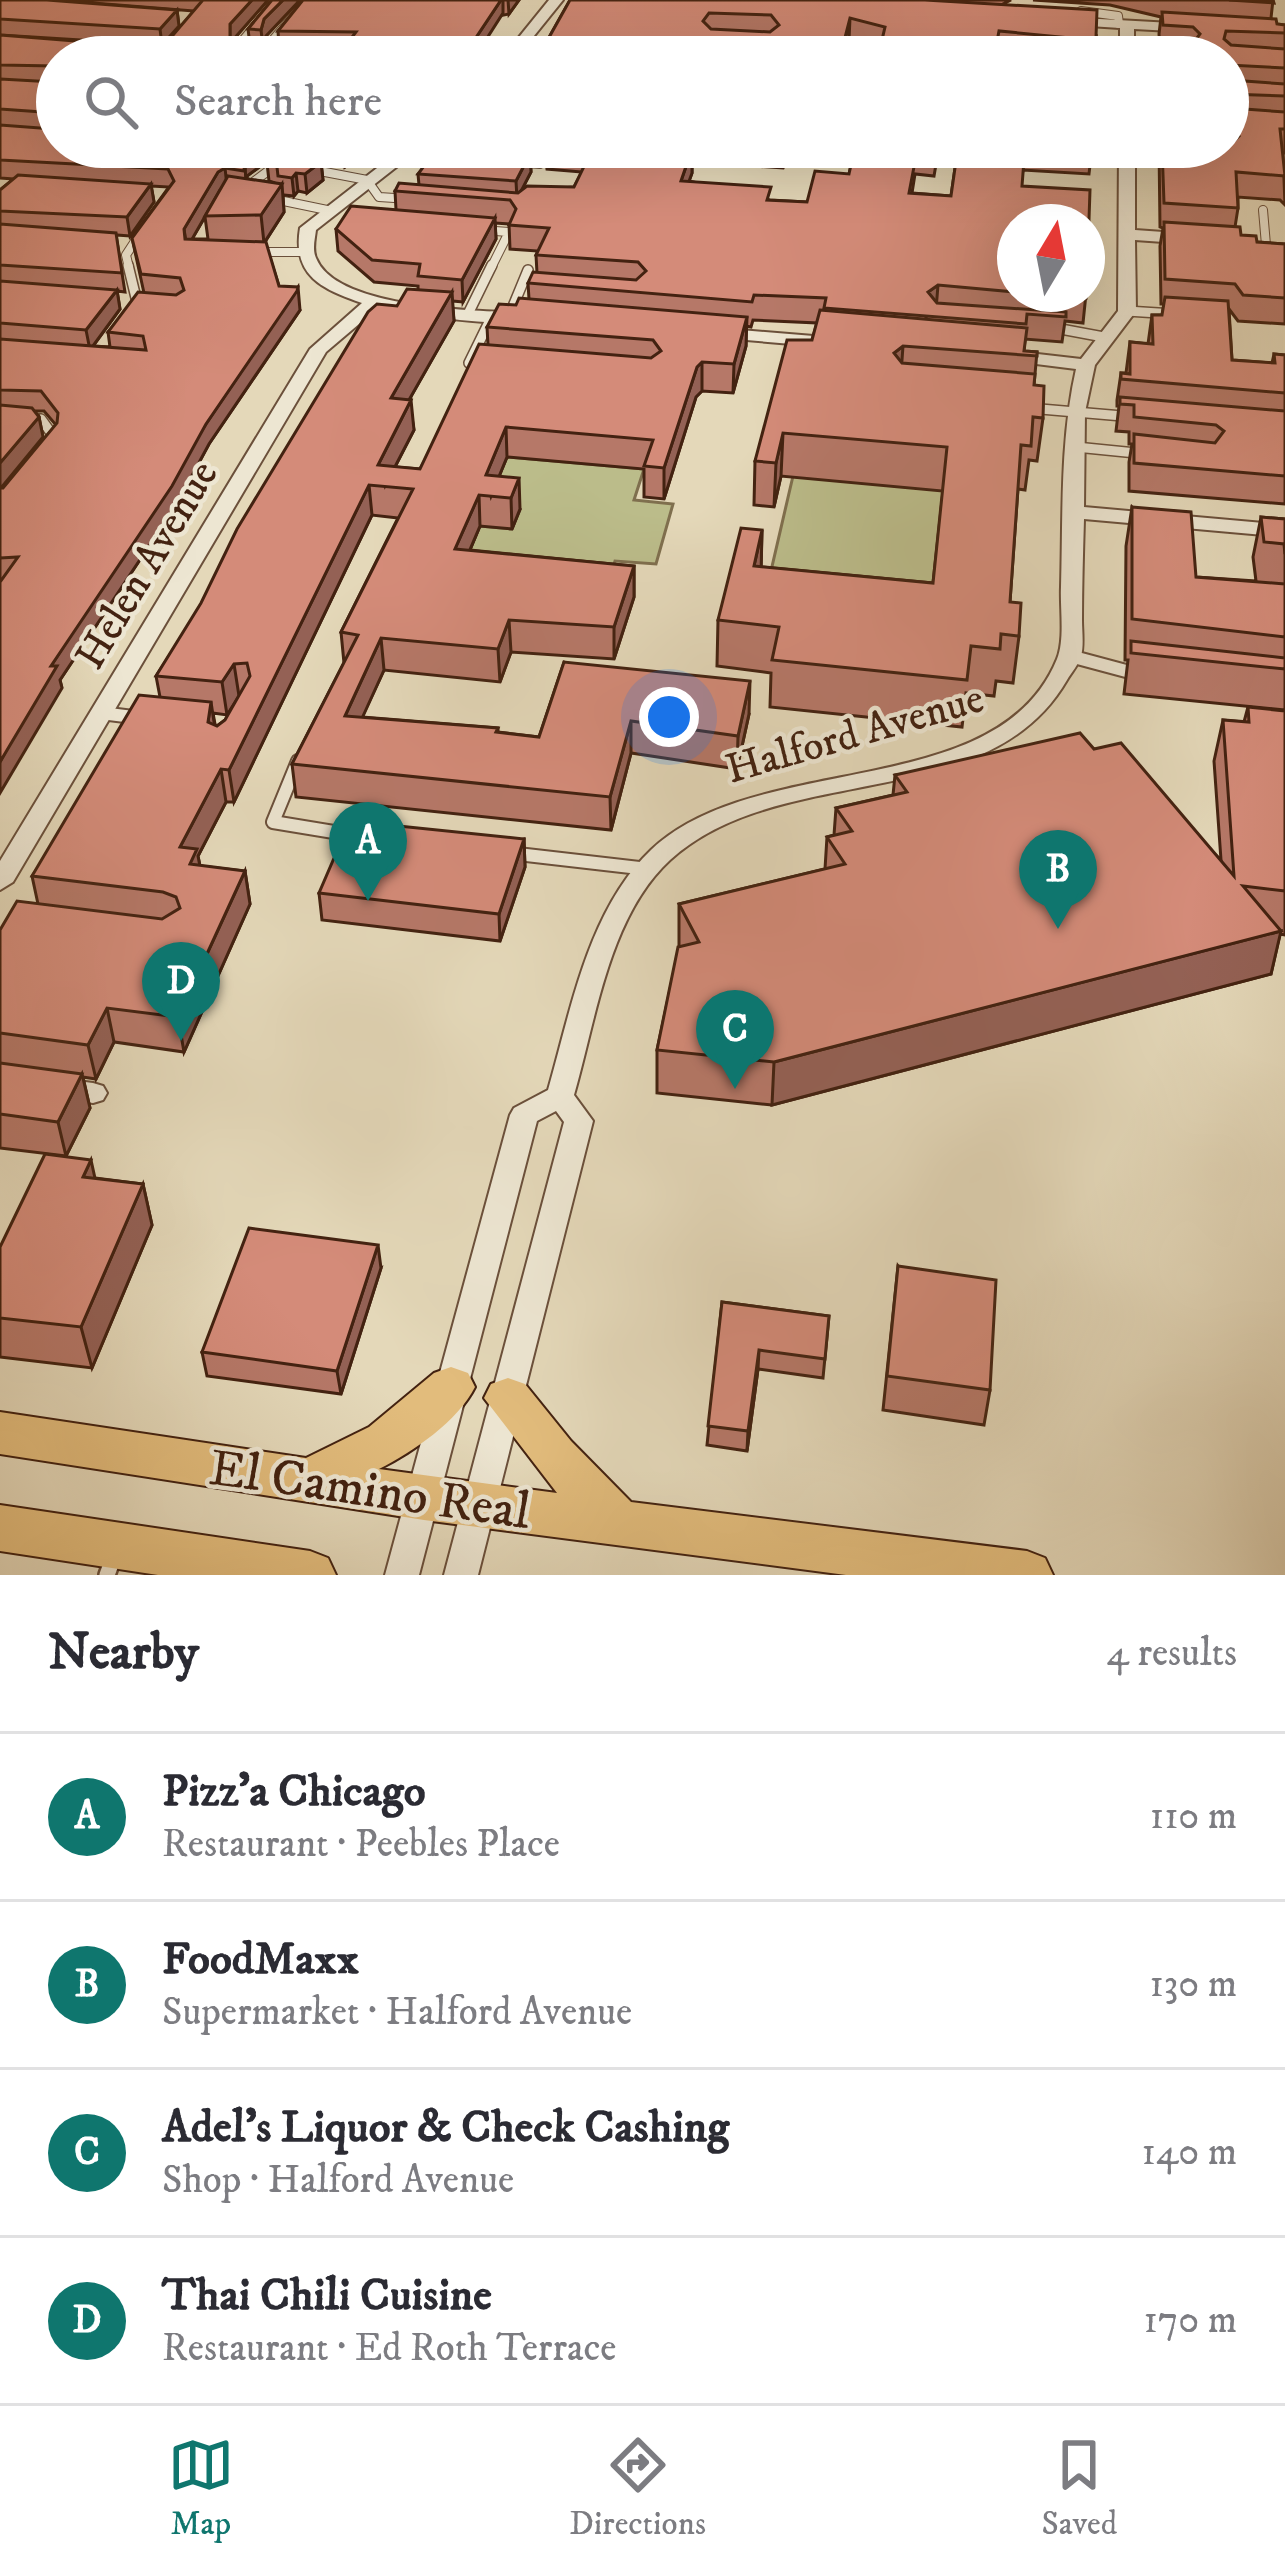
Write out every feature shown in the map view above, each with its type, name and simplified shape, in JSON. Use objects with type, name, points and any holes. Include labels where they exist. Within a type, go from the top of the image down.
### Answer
[{"type":"main road","points":[[308,1481],[386,1442],[452,1387]]},
{"type":"main road","points":[[508,1398],[554,1456],[620,1525]]},
{"type":"main road","name":"El Camino Real","points":[[0,1433],[424,1498],[1027,1575]]},
{"type":"main road","name":"El Camino Real","points":[[3,1536],[112,1561],[285,1573]]},
{"type":"street","points":[[527,36],[556,0]]},
{"type":"street","points":[[1048,15],[1211,29]]},
{"type":"street","points":[[1123,24],[1125,36]]},
{"type":"street","points":[[385,168],[308,228],[312,268],[331,284],[375,301],[532,319]]},
{"type":"street","points":[[1127,168],[1127,311]]},
{"type":"street","points":[[1129,235],[1205,240]]},
{"type":"street","points":[[1246,243],[1276,246]]},
{"type":"street","name":"Helen Avenue","points":[[3,872],[319,349],[375,301]]},
{"type":"street","name":"Halford Avenue","points":[[560,1096],[618,910],[648,869],[683,836],[727,813],[950,756],[1012,734],[1048,703],[1070,656],[1076,412],[1086,365],[1127,311]]},
{"type":"street","points":[[694,332],[856,344]]},
{"type":"street","points":[[994,355],[1086,365]]},
{"type":"street","points":[[1074,512],[1285,531]]},
{"type":"street","points":[[0,1081],[93,1094]]},
{"type":"street","points":[[402,1575],[524,1115],[560,1096],[579,1121],[461,1575]]},
{"type":"lane","points":[[247,36],[278,0]]},
{"type":"lane","points":[[276,36],[307,0]]},
{"type":"lane","points":[[273,168],[254,185],[330,213]]},
{"type":"lane","points":[[300,168],[368,180],[379,196],[426,200]]},
{"type":"lane","points":[[237,191],[330,213]]},
{"type":"lane","points":[[1263,210],[1276,246]]},
{"type":"lane","points":[[137,302],[126,255],[157,212]]},
{"type":"lane","points":[[462,229],[508,232],[468,314]]},
{"type":"lane","points":[[110,242],[132,244]]},
{"type":"lane","points":[[239,252],[307,252]]},
{"type":"lane","points":[[492,364],[469,363],[528,270]]},
{"type":"lane","points":[[520,287],[544,289]]},
{"type":"lane","points":[[114,300],[158,303]]},
{"type":"lane","points":[[125,318],[137,302]]},
{"type":"lane","points":[[1127,311],[1187,315]]},
{"type":"lane","points":[[1046,327],[1109,338]]},
{"type":"lane","points":[[1006,406],[1144,418]]},
{"type":"lane","points":[[0,416],[41,419],[54,437],[42,453]]},
{"type":"lane","points":[[1076,447],[1165,456]]},
{"type":"lane","points":[[1070,656],[1145,676]]},
{"type":"lane","points":[[101,713],[150,719]]},
{"type":"lane","points":[[301,754],[272,814],[273,822],[375,838]]},
{"type":"lane","points":[[490,851],[648,869]]},
{"type":"green space","points":[[507,457],[644,469],[634,500],[673,504],[656,564],[615,561],[605,594],[457,580],[480,526],[512,529],[520,510],[487,506]]},
{"type":"green space","points":[[793,476],[948,490],[928,629],[761,614]]},
{"type":"building","points":[[0,0],[177,10],[160,29],[0,19]]},
{"type":"building","points":[[252,0],[230,24],[230,36],[172,36],[202,1]]},
{"type":"building","points":[[272,0],[283,0],[264,19],[261,30],[248,29]]},
{"type":"building","points":[[303,0],[501,0],[477,36],[278,31]]},
{"type":"building","points":[[570,0],[925,0],[1097,10],[1096,36],[999,31],[998,36],[883,36],[885,27],[850,18],[845,36],[550,36]],"holes":[[[709,13],[771,15],[779,25],[770,32],[711,29],[703,21]]]},
{"type":"building","points":[[1162,12],[1276,19],[1277,24],[1285,25],[1285,33],[1226,31],[1225,36],[1198,36],[1193,27],[1163,25]]},
{"type":"building","points":[[0,35],[36,38],[36,66],[0,65]]},
{"type":"building","points":[[1249,46],[1285,49],[1285,68],[1249,66]]},
{"type":"building","points":[[0,79],[36,81],[36,112],[0,109]]},
{"type":"building","points":[[1249,81],[1285,84],[1285,96],[1249,95]]},
{"type":"building","points":[[1249,109],[1285,112],[1285,129],[1280,129],[1285,176],[1236,172],[1238,208],[1164,203],[1163,168],[1249,168]]},
{"type":"building","points":[[0,125],[36,128],[36,162],[0,160]]},
{"type":"building","points":[[149,168],[225,168],[184,229],[185,239],[266,242],[279,286],[298,287],[297,291],[51,666],[57,666],[0,762],[0,582],[18,557],[0,558],[0,488],[57,423],[58,413],[41,391],[0,390],[0,339],[146,350],[143,336],[108,332],[138,292],[176,295],[184,290],[180,278],[141,274],[132,238],[174,181],[168,169]]},
{"type":"building","points":[[277,168],[313,168],[292,178],[278,176]]},
{"type":"building","points":[[422,168],[523,168],[516,181],[418,174]]},
{"type":"building","points":[[583,168],[685,168],[681,181],[771,187],[767,200],[807,202],[815,171],[849,174],[850,168],[914,168],[909,193],[951,196],[955,168],[1023,168],[1022,186],[1090,190],[1090,204],[997,204],[997,290],[938,285],[928,292],[937,303],[997,307],[997,312],[1066,312],[1066,317],[1027,314],[1026,324],[824,308],[826,298],[754,295],[752,302],[528,283],[533,272],[636,280],[646,271],[638,262],[536,255],[549,228],[509,225],[516,209],[510,200],[395,191],[399,183],[518,193],[527,186],[574,187]]},
{"type":"building","points":[[18,175],[151,184],[127,217],[0,211],[0,190]]},
{"type":"building","points":[[228,176],[282,184],[261,215],[205,216]]},
{"type":"building","points":[[351,206],[495,218],[462,280],[418,276],[420,264],[372,260],[336,229]]},
{"type":"building","points":[[1164,222],[1240,227],[1241,235],[1256,236],[1257,242],[1285,244],[1285,298],[1243,295],[1235,284],[1165,279]]},
{"type":"building","points":[[0,224],[116,233],[122,273],[0,265]]},
{"type":"building","points":[[0,281],[117,290],[86,330],[0,323]]},
{"type":"building","points":[[407,289],[452,292],[391,398],[411,400],[378,465],[420,469],[479,344],[651,358],[661,351],[653,340],[487,327],[499,304],[516,305],[519,298],[747,317],[734,364],[702,362],[697,367],[664,468],[644,466],[653,440],[506,427],[486,475],[519,478],[511,498],[479,495],[455,549],[634,566],[614,627],[509,620],[498,649],[381,638],[345,716],[498,728],[496,732],[539,737],[564,662],[750,681],[738,736],[631,721],[610,797],[292,764],[358,635],[341,632],[413,489],[369,485],[229,770],[221,769],[180,847],[197,849],[190,864],[245,871],[178,1017],[107,1008],[88,1045],[0,1033],[0,930],[17,901],[162,919],[180,908],[176,897],[163,892],[32,876],[139,695],[211,702],[208,722],[217,726],[225,720],[250,676],[247,663],[234,664],[222,682],[156,676],[201,603],[237,529],[368,312],[377,304],[397,306]]},
{"type":"building","points":[[1165,297],[1228,301],[1232,360],[1275,363],[1274,354],[1285,355],[1285,393],[1121,379],[1121,373],[1130,374],[1130,342],[1153,344],[1152,315],[1162,315]]},
{"type":"building","points":[[820,310],[1027,328],[1024,351],[1037,352],[1037,356],[903,346],[894,353],[902,363],[1035,374],[1034,385],[1044,386],[1043,418],[1033,417],[1031,446],[1021,445],[1010,602],[1021,603],[1019,636],[1001,634],[1000,649],[971,646],[967,680],[772,660],[779,627],[718,620],[741,528],[762,530],[754,566],[933,583],[947,447],[783,433],[776,463],[755,461],[787,340],[812,340]]},
{"type":"building","points":[[1120,397],[1285,411],[1285,476],[1134,463],[1134,434],[1215,443],[1224,431],[1216,425],[1134,417],[1134,405],[1120,404]]},
{"type":"building","points":[[0,405],[32,408],[39,417],[0,463]]},
{"type":"building","points":[[1132,507],[1191,512],[1196,577],[1285,584],[1285,637],[1132,619]]},
{"type":"building","points":[[1261,517],[1285,519],[1285,554],[1284,544],[1264,542]]},
{"type":"building","points":[[1131,641],[1285,658],[1285,669],[1131,653]]},
{"type":"building","points":[[1248,707],[1285,711],[1285,891],[1243,886],[1281,931],[774,1062],[657,1050],[678,947],[699,942],[679,904],[845,864],[827,837],[852,831],[836,808],[907,792],[895,775],[1080,733],[1094,749],[1121,743],[1234,876],[1223,720],[1249,722]]},
{"type":"building","points":[[350,821],[524,839],[499,914],[319,893]]},
{"type":"building","points":[[0,1063],[82,1074],[58,1122],[0,1114]]},
{"type":"building","points":[[45,1154],[91,1160],[83,1177],[143,1184],[81,1327],[0,1318],[0,1247]]},
{"type":"building","points":[[249,1228],[378,1245],[337,1371],[202,1352]]},
{"type":"building","points":[[898,1266],[996,1280],[990,1390],[887,1376]]},
{"type":"building","points":[[722,1302],[829,1316],[825,1359],[759,1350],[748,1431],[708,1426]]},
{"type":"place","name":"Pizz’a Chicago","points":[[368,901]]},
{"type":"place","name":"FoodMaxx","points":[[1058,929]]},
{"type":"place","name":"Thai Chili Cuisine","points":[[181,1041]]},
{"type":"place","name":"Adel's Liquor & Check Cashing","points":[[735,1089]]}]
